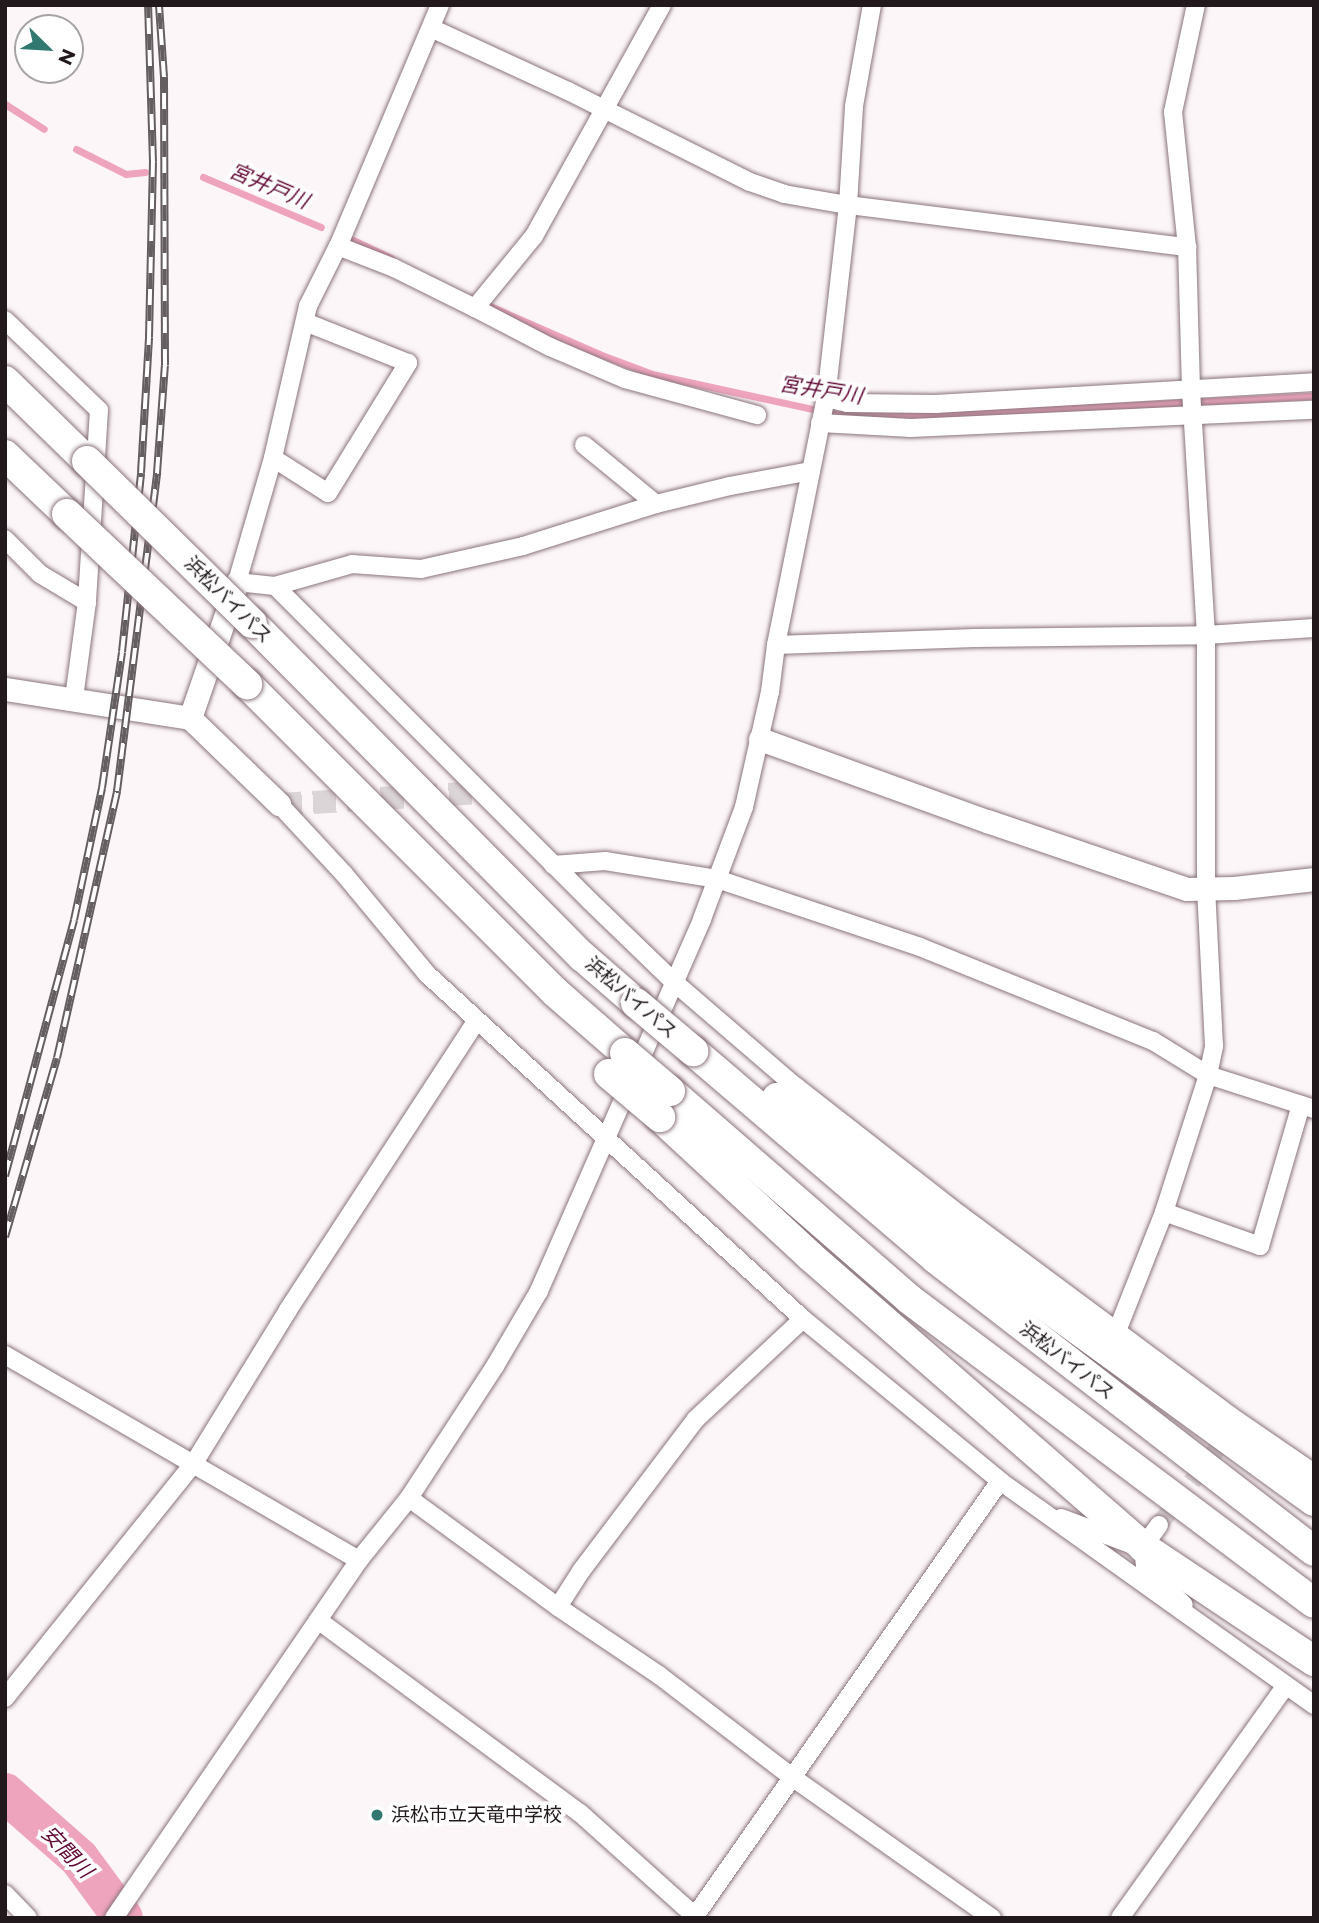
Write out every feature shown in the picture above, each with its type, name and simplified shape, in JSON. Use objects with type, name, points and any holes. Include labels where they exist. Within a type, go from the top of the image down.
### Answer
[{"type":"highway","name":"浜松バイパス","points":[[5,381],[251,623],[583,957],[640,998],[695,1043],[935,1258],[1314,1551]]},
{"type":"highway","points":[[5,455],[247,684],[555,992],[617,1064],[909,1299],[1314,1603]]},
{"type":"highway","points":[[695,1043],[967,1249],[1314,1501]]},
{"type":"highway","points":[[665,1104],[810,1256],[1151,1536],[1217,1599],[1314,1661]]},
{"type":"street","points":[[190,718],[237,582],[273,458],[308,306],[338,246],[440,5]]},
{"type":"street","points":[[479,304],[534,236],[662,5]]},
{"type":"street","points":[[114,1918],[359,1560],[409,1497],[495,1366],[539,1291],[607,1142],[717,879],[744,807],[760,739],[776,645],[826,399],[848,205],[854,106],[872,5]]},
{"type":"street","points":[[1117,1331],[1164,1212],[1208,1075],[1214,1046],[1206,889],[1206,635],[1191,388],[1187,247],[1173,112],[1196,5]]},
{"type":"street","points":[[431,28],[604,109],[750,183],[784,194],[848,205],[1187,247]]},
{"type":"street","points":[[338,246],[479,304],[550,347],[625,379],[757,415]]},
{"type":"street","points":[[5,320],[99,410],[87,602],[74,698]]},
{"type":"street","points":[[273,458],[328,493],[408,363],[305,322]]},
{"type":"street","points":[[826,399],[846,403],[935,404],[1314,382]]},
{"type":"street","points":[[820,422],[911,428],[1314,410]]},
{"type":"street","points":[[584,445],[656,504]]},
{"type":"street","points":[[237,582],[275,586],[352,564],[421,569],[523,546],[656,504],[730,486],[811,471]]},
{"type":"street","points":[[5,539],[40,574],[87,602]]},
{"type":"street","points":[[275,586],[553,865],[674,982],[806,1094],[1117,1331],[1235,1425],[1314,1473]]},
{"type":"street","points":[[776,645],[975,638],[1206,635],[1314,628]]},
{"type":"street","points":[[5,689],[190,718],[279,804],[344,874],[427,974],[476,1022],[803,1319],[1000,1481],[1224,1644],[1314,1705]]},
{"type":"street","points":[[760,739],[1187,889],[1314,879]]},
{"type":"street","points":[[553,865],[605,861],[717,879],[959,963],[1153,1041],[1208,1075],[1307,1107],[1259,1246],[1164,1212]]},
{"type":"street","points":[[5,1698],[194,1463],[288,1310],[476,1022]]},
{"type":"street","points":[[558,1607],[581,1571],[696,1419],[803,1319]]},
{"type":"street","points":[[5,1355],[359,1560]]},
{"type":"street","points":[[318,1620],[580,1813],[696,1917],[1000,1481]]},
{"type":"street","points":[[409,1497],[558,1607],[659,1675],[792,1777],[992,1918]]},
{"type":"street","points":[[1035,1507],[1124,1544],[1151,1536],[1145,1567],[1224,1644]]},
{"type":"street","points":[[1120,1918],[1285,1687]]},
{"type":"street","points":[[5,1894],[28,1918]]},
{"type":"waterway","name":"宮井戸川","points":[[5,104],[44,129]]},
{"type":"waterway","name":"宮井戸川","points":[[76,149],[126,174],[145,172]]},
{"type":"waterway","name":"宮井戸川","points":[[203,177],[321,227]]},
{"type":"waterway","name":"宮井戸川","points":[[353,240],[391,258]]},
{"type":"waterway","name":"宮井戸川","points":[[483,303],[652,374],[836,414],[916,416],[1314,396]]},
{"type":"waterway","name":"安間川","points":[[5,1793],[79,1858],[123,1918]]},
{"type":"tunnel","points":[[279,804],[481,792]]},
{"type":"tunnel","points":[[1159,1525],[1231,1430]]},
{"type":"railway","points":[[5,1176],[74,920],[102,788],[122,652],[141,473],[149,337],[153,162],[148,5]]},
{"type":"railway","points":[[5,1237],[57,1058],[117,791],[157,473],[165,365],[164,77],[159,5]]},
{"type":"place","name":"浜松市立天竜中学校","points":[[377,1815]]}]
